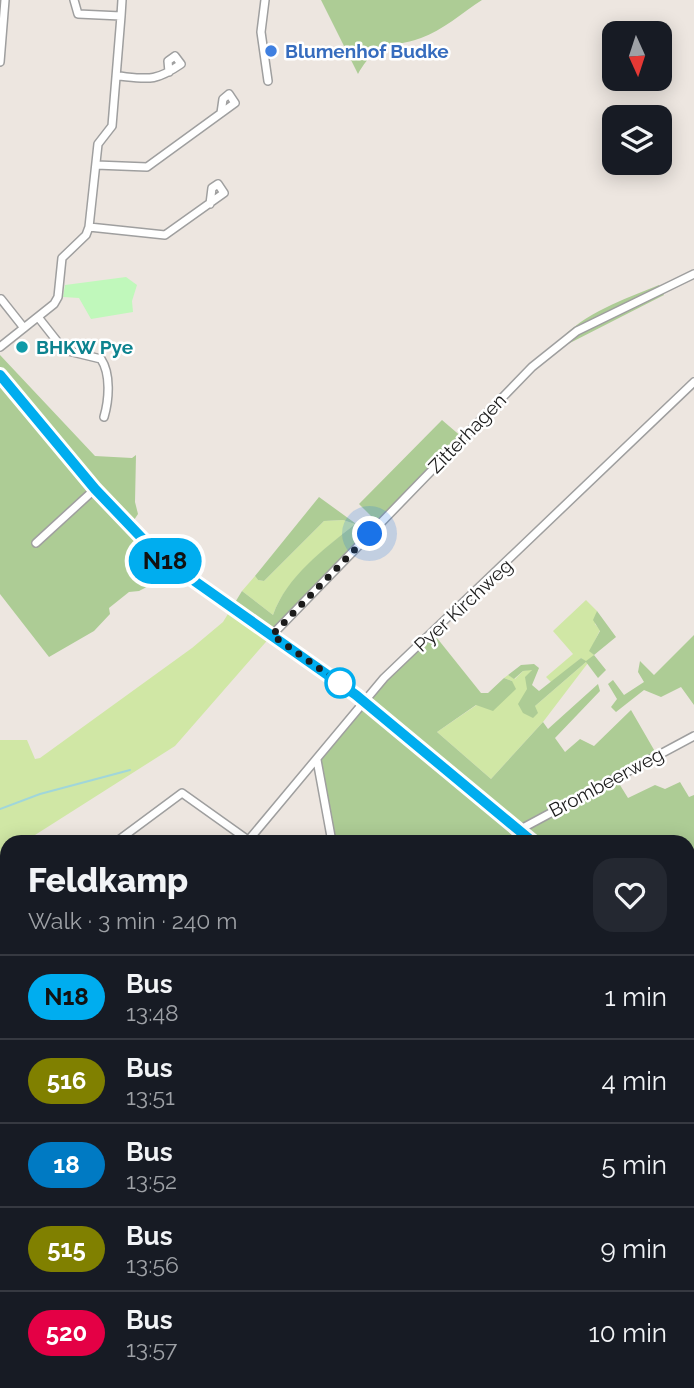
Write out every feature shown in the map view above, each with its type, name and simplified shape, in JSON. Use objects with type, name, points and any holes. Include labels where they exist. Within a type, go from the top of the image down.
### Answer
[{"type":"street","points":[[0,62],[5,0]]},
{"type":"street","points":[[74,0],[78,14],[121,16]]},
{"type":"street","points":[[0,347],[58,297],[65,252],[86,235],[89,227],[99,144],[112,126],[122,0]]},
{"type":"street","points":[[265,0],[261,32],[268,82]]},
{"type":"street","points":[[118,76],[156,79],[169,72]]},
{"type":"street","points":[[96,165],[147,167],[221,113]]},
{"type":"street","points":[[89,227],[166,235],[210,204]]},
{"type":"street","name":"Zitterhagen","points":[[272,635],[532,367],[577,331],[694,274]]},
{"type":"street","points":[[1,299],[24,328]]},
{"type":"street","points":[[38,317],[64,350],[101,359],[105,365],[108,403],[104,417]]},
{"type":"street","points":[[0,375],[95,489],[174,568],[364,701],[525,835]]},
{"type":"street","name":"Pyer Kirchweg","points":[[252,835],[384,678],[694,382]]},
{"type":"street","points":[[36,543],[95,489]]},
{"type":"street","name":"Brombeerweg","points":[[519,830],[558,806],[694,736]]},
{"type":"street","points":[[317,760],[331,835]]},
{"type":"street","points":[[125,835],[182,793],[239,835]]},
{"type":"green space","points":[[321,0],[482,0],[429,35],[379,49],[358,74]]},
{"type":"green space","points":[[126,277],[137,285],[132,301],[133,312],[91,319],[79,298],[63,297],[65,285]]},
{"type":"green space","points":[[659,285],[664,295],[564,346],[558,342],[592,315]]},
{"type":"green space","points":[[0,355],[95,456],[132,458],[136,455],[135,502],[138,514],[130,526],[174,568],[166,577],[139,591],[129,592],[109,608],[110,614],[94,631],[49,657],[0,594]]},
{"type":"green space","points":[[442,420],[463,438],[371,533],[379,524],[359,504]]},
{"type":"green space","points":[[319,497],[370,534],[272,635],[231,609],[242,591],[273,615],[287,588],[297,576],[355,524],[343,520],[324,521],[264,581],[258,580],[255,576]]},
{"type":"green space","points":[[343,520],[355,524],[319,554],[297,577],[279,601],[273,615],[242,591],[255,576],[264,581],[324,521]]},
{"type":"green space","points":[[586,600],[597,611],[595,624],[600,630],[590,651],[594,655],[543,722],[491,779],[437,732],[512,681],[504,678],[508,675],[515,679],[523,671],[532,669],[527,689],[535,706],[586,662],[581,658],[552,683],[546,677],[573,654],[553,631]]},
{"type":"green space","points":[[231,609],[272,635],[175,746],[35,835],[0,835],[0,740],[27,740],[35,759],[40,758],[192,648],[223,622]]},
{"type":"green space","points":[[597,611],[616,637],[594,655],[589,651],[600,631],[593,620]]},
{"type":"green space","points":[[433,633],[481,693],[488,693],[504,678],[512,681],[516,689],[493,711],[476,705],[437,732],[491,779],[543,722],[548,729],[598,684],[600,691],[555,738],[565,752],[580,739],[594,746],[631,710],[657,755],[615,777],[628,798],[655,785],[665,789],[680,782],[689,797],[694,795],[694,835],[327,835],[330,831],[317,760],[368,696]]},
{"type":"green space","points":[[694,635],[694,705],[681,687],[661,697],[644,690],[616,712],[611,707],[617,699],[608,684],[613,680],[624,695],[644,682],[638,672],[640,661],[654,675]]},
{"type":"green space","points":[[594,655],[606,670],[598,678],[586,662],[535,706],[538,713],[533,718],[523,713],[518,704],[527,689],[525,677],[532,670],[523,671],[514,679],[508,675],[521,665],[534,664],[539,668],[532,685],[539,691],[581,658],[586,661]]},
{"type":"waterway","points":[[0,809],[40,794],[130,770]]},
{"type":"bus line","name":"N18","points":[[0,375],[95,489],[159,556],[356,695],[525,835]]},
{"type":"place","name":"Blumenhof Budke","points":[[271,51]]},
{"type":"place","name":"BHKW Pye","points":[[22,347]]},
{"type":"route","points":[[340,683],[272,635],[370,534]]}]
